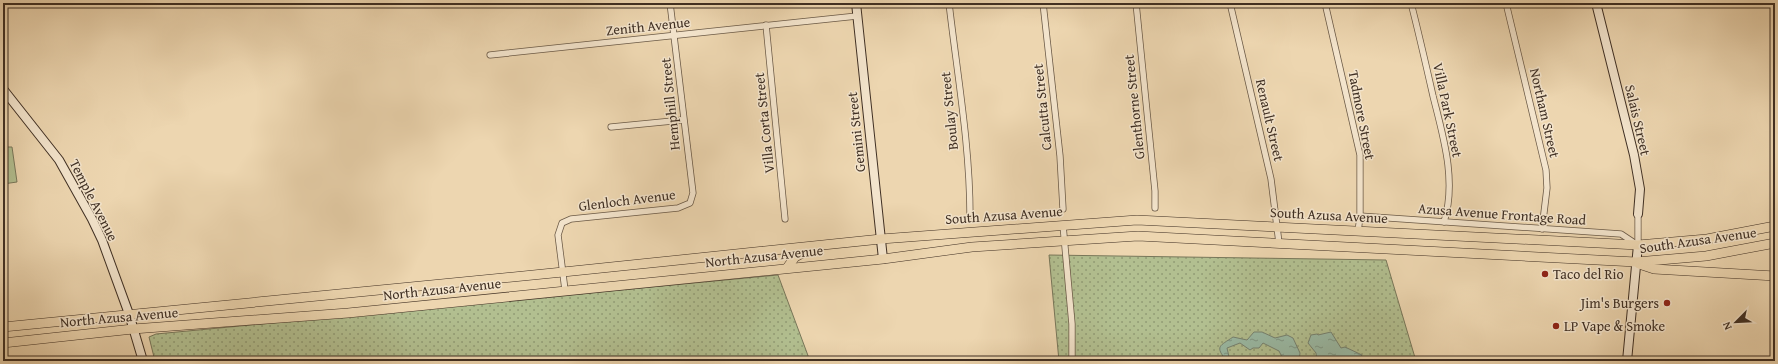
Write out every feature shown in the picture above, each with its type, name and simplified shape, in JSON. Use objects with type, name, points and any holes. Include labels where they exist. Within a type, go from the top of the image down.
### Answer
[{"type":"main road","name":"South Azusa Avenue","points":[[881,239],[1144,220],[1638,245],[1707,239],[1775,226]]},
{"type":"main road","name":"South Azusa Avenue","points":[[883,259],[972,247],[1138,236],[1636,262],[1706,256],[1775,243]]},
{"type":"main road","points":[[1481,254],[1482,238]]},
{"type":"main road","name":"North Azusa Avenue","points":[[3,327],[881,239]]},
{"type":"main road","points":[[787,268],[795,257],[818,245]]},
{"type":"main road","name":"North Azusa Avenue","points":[[3,343],[133,329],[348,313],[883,259]]},
{"type":"main road","points":[[1636,262],[1654,269],[1775,276]]},
{"type":"street","name":"Hemphill Street","points":[[670,3],[693,193],[690,203]]},
{"type":"street","name":"Gemini Street","points":[[856,3],[883,259]]},
{"type":"street","name":"Boulay Street","points":[[949,3],[964,129],[970,197],[970,216]]},
{"type":"street","name":"Calcutta Street","points":[[1043,3],[1060,156],[1063,209]]},
{"type":"street","name":"Glenthorne Street","points":[[1136,3],[1155,191],[1155,208]]},
{"type":"street","name":"Renault Street","points":[[1230,3],[1271,179],[1279,243]]},
{"type":"street","name":"Tadmore Street","points":[[1325,3],[1360,155],[1360,216],[1358,232]]},
{"type":"street","name":"Villa Park Street","points":[[1411,3],[1444,141],[1449,171],[1448,212],[1444,222]]},
{"type":"street","name":"Northam Street","points":[[1506,3],[1546,170],[1547,188],[1542,229]]},
{"type":"street","name":"Salais Street","points":[[1596,3],[1634,155],[1640,189],[1638,245]]},
{"type":"street","name":"Zenith Avenue","points":[[490,55],[857,16]]},
{"type":"street","name":"Villa Corta Street","points":[[766,25],[785,219]]},
{"type":"street","name":"Temple Avenue","points":[[3,89],[59,160],[92,219],[102,240],[129,314],[143,361]]},
{"type":"street","points":[[611,127],[683,120]]},
{"type":"street","name":"Glenloch Avenue","points":[[565,290],[558,234],[562,223],[571,218],[678,208],[690,203]]},
{"type":"street","name":"Azusa Avenue Frontage Road","points":[[1360,216],[1621,234],[1638,245]]},
{"type":"street","points":[[1063,225],[1072,324],[1072,361]]},
{"type":"street","points":[[1627,361],[1638,245]]},
{"type":"shaded area","points":[[3,147],[12,147],[17,182],[3,184]]},
{"type":"shaded area","points":[[1049,255],[1386,260],[1416,361],[1059,361]]},
{"type":"shaded area","points":[[778,275],[810,361],[155,361],[149,337],[156,334]]},
{"type":"water","points":[[1254,332],[1262,332],[1275,338],[1287,335],[1293,338],[1300,353],[1299,361],[1284,361],[1279,351],[1263,343],[1259,348],[1253,348],[1250,350],[1240,343],[1227,348],[1230,361],[1227,361],[1221,352],[1220,347],[1233,337],[1247,340]]},
{"type":"water","points":[[1331,332],[1341,348],[1345,347],[1362,355],[1359,360],[1317,361],[1316,353],[1308,343],[1311,335]]},
{"type":"place","name":"Taco del Rio","points":[[1545,274]]},
{"type":"place","name":"Jim's Burgers","points":[[1667,303]]},
{"type":"place","name":"LP Vape & Smoke","points":[[1556,326]]}]
